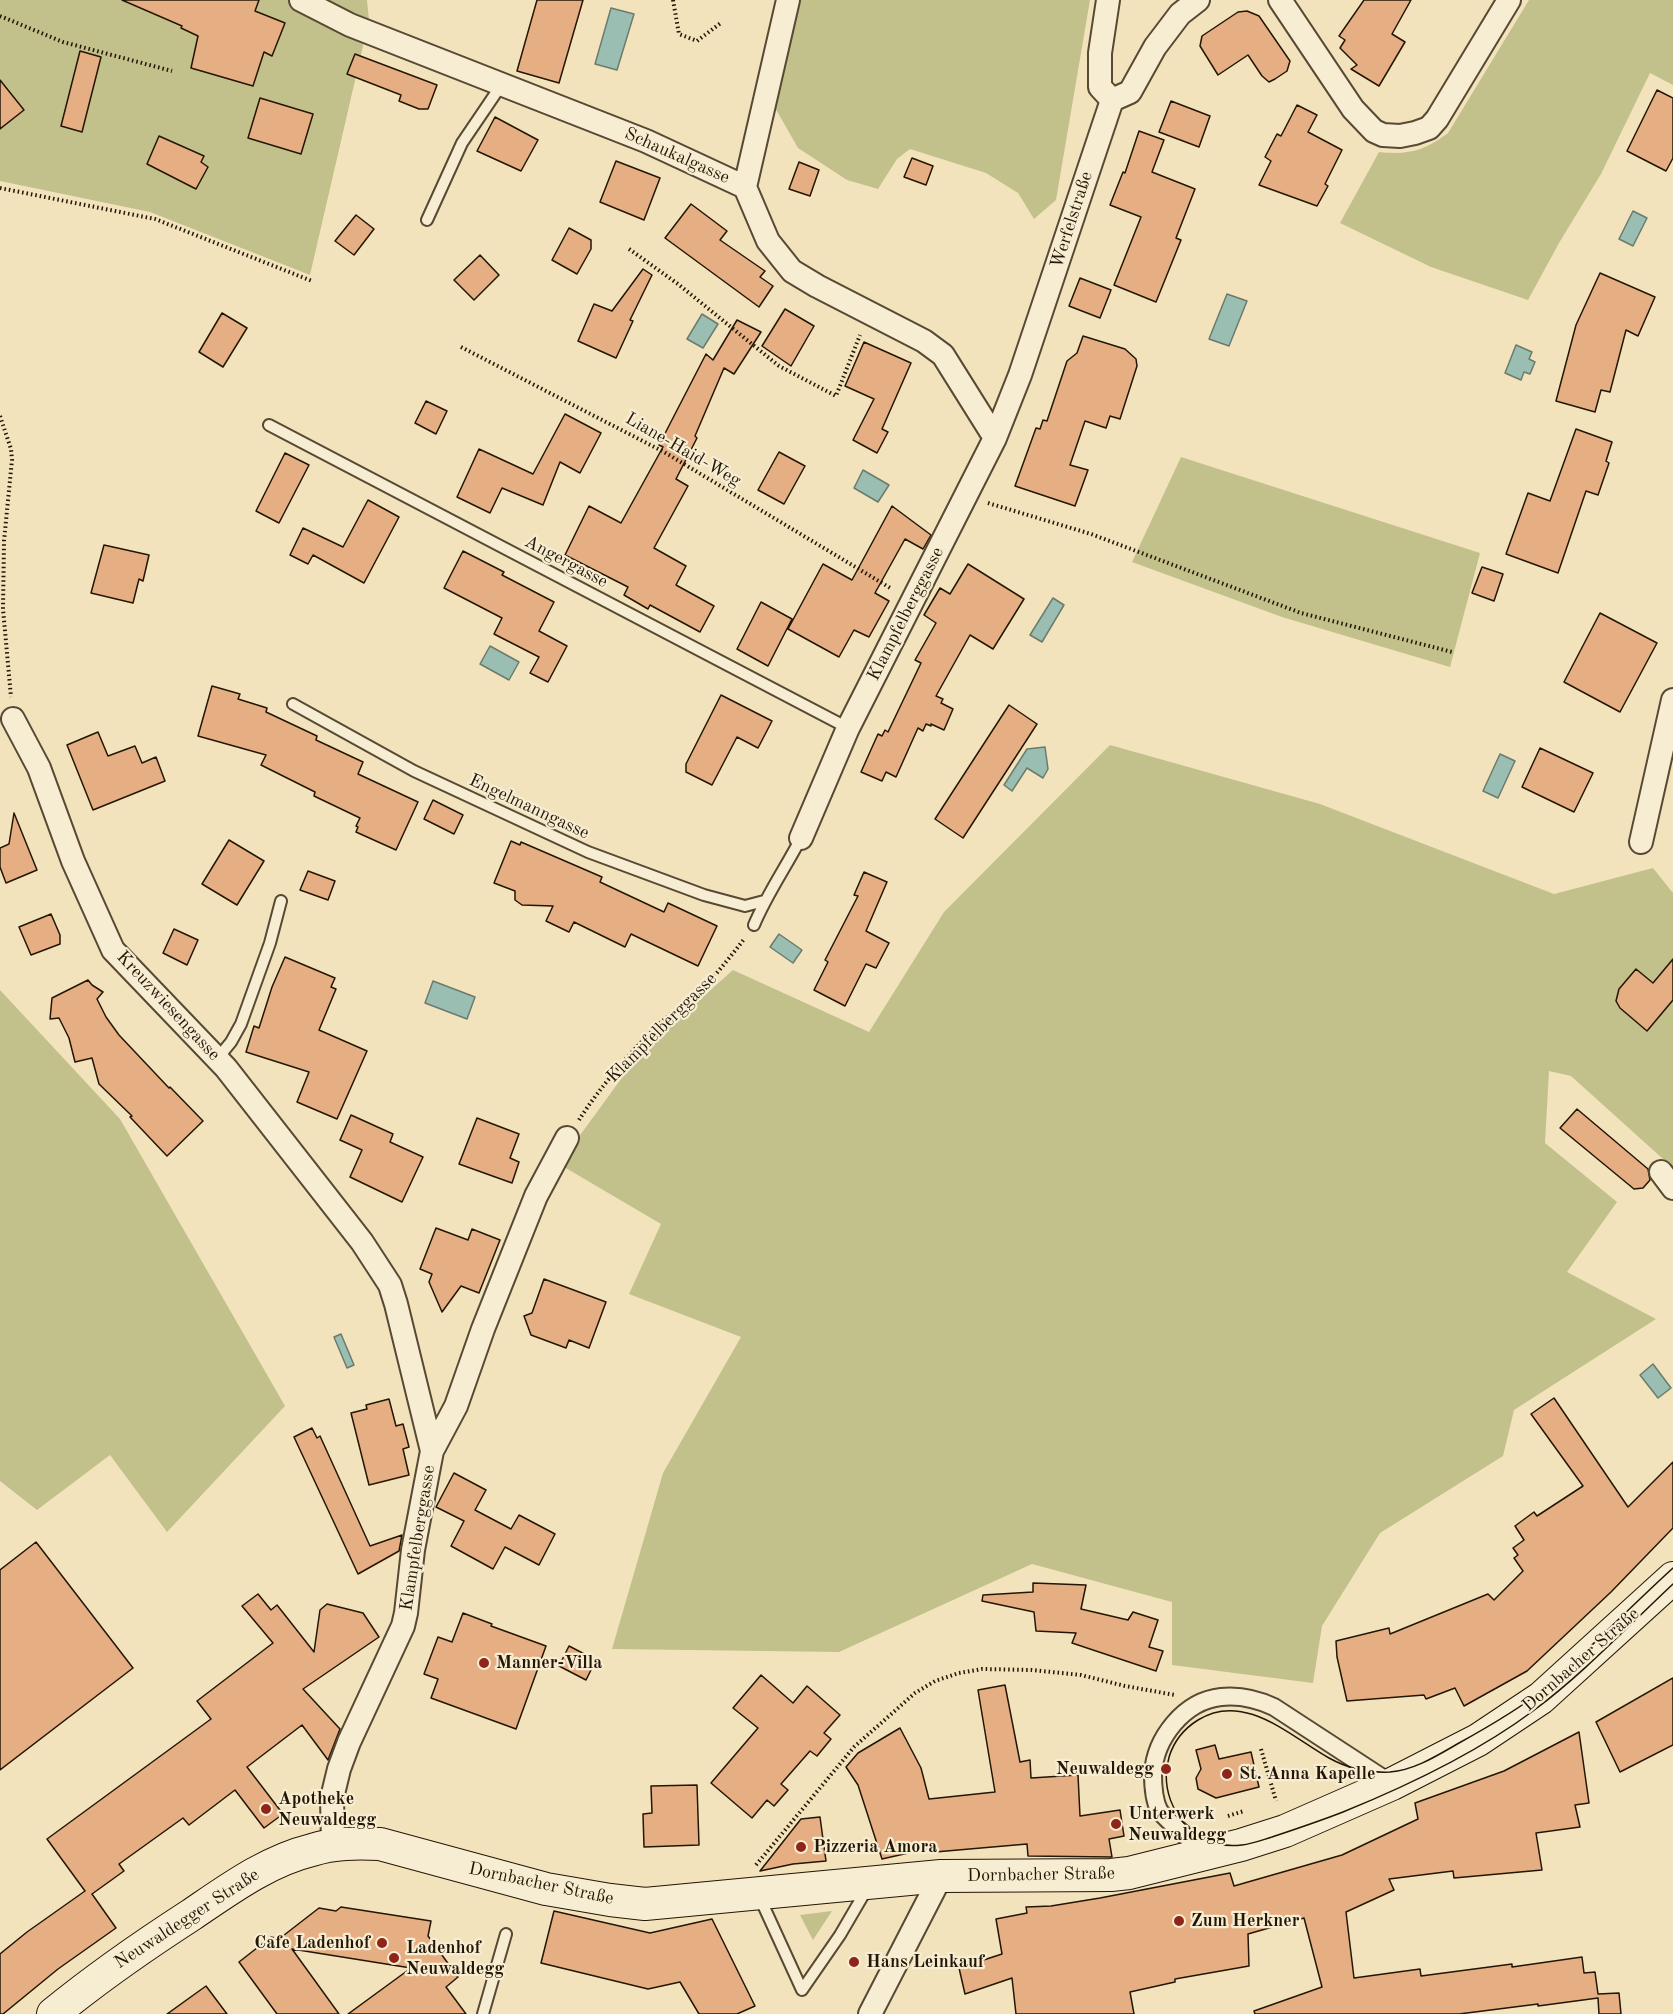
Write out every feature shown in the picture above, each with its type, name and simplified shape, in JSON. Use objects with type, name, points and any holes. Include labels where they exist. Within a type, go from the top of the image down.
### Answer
[{"type":"main road","name":"Dornbacher Straße","points":[[333,1845],[357,1843],[394,1847],[518,1883],[645,1904],[941,1876],[1129,1873],[1241,1845],[1285,1831],[1331,1813],[1478,1740],[1541,1698],[1673,1578]]},
{"type":"main road","name":"Neuwaldegger Straße","points":[[53,2014],[106,1972],[242,1882],[280,1861],[309,1850],[333,1845]]},
{"type":"street","name":"Schaukalgasse","points":[[301,0],[350,25],[646,141],[745,187],[768,241],[792,270],[817,286],[924,341],[943,355],[995,438]]},
{"type":"street","points":[[745,187],[788,0]]},
{"type":"street","points":[[1108,0],[1100,53],[1100,87],[1112,100],[1130,92],[1155,47],[1180,14],[1198,0]]},
{"type":"street","points":[[1280,0],[1353,109],[1374,131],[1383,135],[1400,136],[1429,128],[1437,119],[1509,0]]},
{"type":"street","name":"Werfelstraße","points":[[995,438],[1020,375],[1112,100]]},
{"type":"street","name":"Klampfelberggasse","points":[[801,838],[848,728],[995,438]]},
{"type":"street","points":[[1641,842],[1673,700]]},
{"type":"street","name":"Kreuzwiesengasse","points":[[7,717],[39,768],[73,861],[113,950],[217,1059],[379,1265],[390,1285],[396,1304],[432,1451]]},
{"type":"street","name":"Klampfelberggasse","points":[[333,1845],[333,1798],[339,1769],[349,1742],[403,1626],[413,1550],[432,1451],[456,1406],[487,1318],[536,1196],[567,1138]]},
{"type":"street","points":[[1206,1854],[1159,1810],[1153,1784],[1155,1756],[1161,1741],[1185,1713],[1200,1704],[1219,1697],[1257,1699],[1292,1718],[1392,1784]]},
{"type":"street","points":[[870,2014],[941,1876]]},
{"type":"lane","points":[[427,220],[462,143],[502,84]]},
{"type":"lane","name":"Angergasse","points":[[269,425],[848,728]]},
{"type":"lane","name":"Engelmanngasse","points":[[293,704],[414,771],[588,852],[704,895],[745,906],[764,901]]},
{"type":"lane","name":"Klampfelberggasse","points":[[754,925],[764,901],[801,838]]},
{"type":"lane","points":[[217,1059],[231,1042],[241,1024],[270,943],[281,901]]},
{"type":"lane","points":[[745,1895],[802,1990],[840,1935],[871,1881]]},
{"type":"lane","points":[[483,2014],[506,1934]]},
{"type":"path","points":[[673,0],[679,34],[697,41],[722,22]]},
{"type":"path","points":[[0,16],[63,42],[172,71]]},
{"type":"path","points":[[0,188],[155,219],[312,281]]},
{"type":"path","points":[[629,249],[678,284],[779,366],[836,396],[869,313]]},
{"type":"path","name":"Liane-Haid-Weg","points":[[461,347],[664,452],[888,586]]},
{"type":"path","points":[[0,416],[12,449],[4,541],[3,609],[7,717]]},
{"type":"path","points":[[966,496],[1091,534],[1301,614],[1452,652]]},
{"type":"path","name":"Klampfelberggasse","points":[[567,1138],[589,1103],[664,1020],[698,993],[728,961],[754,925]]},
{"type":"path","points":[[745,1895],[854,1747],[907,1700],[935,1681],[959,1673],[982,1669],[1063,1672],[1177,1696],[1191,1709]]},
{"type":"path","points":[[1261,1749],[1276,1801]]},
{"type":"shaded area","points":[[0,0],[367,0],[369,20],[310,275],[150,212],[0,181]]},
{"type":"shaded area","points":[[799,0],[1090,0],[1056,200],[1034,219],[1018,193],[986,173],[910,149],[897,159],[878,189],[847,180],[798,148],[774,106]]},
{"type":"shaded area","points":[[1529,0],[1673,0],[1673,85],[1650,73],[1601,174],[1528,300],[1431,267],[1340,223],[1379,152],[1399,153],[1423,148],[1448,133]]},
{"type":"shaded area","points":[[1181,457],[1480,553],[1450,667],[1282,617],[1132,562]]},
{"type":"shaded area","points":[[1110,745],[1320,804],[1554,894],[1653,868],[1673,893],[1673,1168],[1571,1076],[1549,1071],[1545,1143],[1617,1202],[1567,1272],[1656,1319],[1514,1410],[1503,1456],[1380,1533],[1322,1626],[1313,1683],[1172,1665],[1172,1602],[1032,1564],[839,1652],[612,1649],[663,1473],[741,1337],[629,1294],[661,1224],[559,1164],[640,1053],[733,970],[869,1032],[944,912]]},
{"type":"shaded area","points":[[0,990],[120,1119],[285,1406],[167,1532],[110,1455],[37,1510],[0,1481]]},
{"type":"shaded area","points":[[832,1911],[813,1940],[800,1915]]},
{"type":"water","points":[[611,8],[634,14],[617,70],[595,64]]},
{"type":"water","points":[[1633,211],[1647,218],[1633,246],[1619,239]]},
{"type":"water","points":[[1227,294],[1247,301],[1229,346],[1209,339]]},
{"type":"water","points":[[702,314],[718,324],[703,348],[687,339]]},
{"type":"water","points":[[1516,345],[1532,352],[1529,359],[1535,362],[1530,374],[1524,372],[1521,380],[1505,373]]},
{"type":"water","points":[[863,470],[889,485],[878,502],[854,488]]},
{"type":"water","points":[[1053,598],[1064,605],[1042,642],[1030,635]]},
{"type":"water","points":[[490,646],[519,662],[509,680],[480,664]]},
{"type":"water","points":[[1045,747],[1048,769],[1043,778],[1027,768],[1012,791],[1004,785],[1027,749]]},
{"type":"water","points":[[1500,754],[1515,761],[1498,798],[1483,791]]},
{"type":"water","points":[[779,934],[802,950],[793,963],[770,947]]},
{"type":"water","points":[[433,981],[475,997],[467,1019],[425,1003]]},
{"type":"water","points":[[341,1334],[354,1365],[347,1368],[334,1337]]},
{"type":"water","points":[[1653,1364],[1671,1388],[1658,1398],[1640,1375]]},
{"type":"building","points":[[122,0],[259,0],[255,11],[285,23],[272,56],[264,52],[253,86],[191,68],[198,36],[181,28],[182,26]]},
{"type":"building","points":[[537,0],[583,0],[559,83],[517,71]]},
{"type":"building","points":[[1364,0],[1411,0],[1392,34],[1405,42],[1379,86],[1351,69],[1357,65],[1340,48],[1345,40],[1339,36]]},
{"type":"building","points":[[1247,11],[1259,16],[1290,61],[1287,71],[1269,82],[1262,76],[1248,55],[1218,75],[1200,46],[1202,36],[1238,12]]},
{"type":"building","points":[[80,51],[101,57],[82,132],[61,126]]},
{"type":"building","points":[[355,54],[437,85],[428,109],[419,109],[399,101],[401,95],[347,74]]},
{"type":"building","points":[[0,80],[24,110],[0,129]]},
{"type":"building","points":[[1657,90],[1673,98],[1673,158],[1666,171],[1627,151]]},
{"type":"building","points":[[260,98],[313,114],[301,154],[248,138]]},
{"type":"building","points":[[1171,101],[1210,116],[1199,147],[1159,132]]},
{"type":"building","points":[[1297,105],[1317,115],[1308,132],[1342,150],[1325,184],[1328,186],[1317,206],[1259,185],[1271,161],[1265,157],[1277,134],[1281,136]]},
{"type":"building","points":[[495,117],[538,140],[521,171],[477,151]]},
{"type":"building","points":[[1139,131],[1164,140],[1152,172],[1195,189],[1176,238],[1181,240],[1156,302],[1114,285],[1141,217],[1110,205],[1123,172],[1125,173]]},
{"type":"building","points":[[159,136],[204,156],[201,162],[208,167],[196,189],[147,164]]},
{"type":"building","points":[[912,158],[933,166],[926,185],[904,177]]},
{"type":"building","points":[[616,161],[660,178],[644,220],[600,202]]},
{"type":"building","points":[[799,162],[819,170],[810,196],[789,189]]},
{"type":"building","points":[[691,204],[727,231],[720,240],[765,271],[760,277],[773,286],[759,307],[665,238]]},
{"type":"building","points":[[356,215],[374,229],[354,255],[335,241]]},
{"type":"building","points":[[569,228],[591,240],[591,249],[577,274],[552,260]]},
{"type":"building","points":[[480,255],[499,275],[474,300],[454,280]]},
{"type":"building","points":[[643,269],[652,275],[630,320],[633,321],[616,358],[578,341],[594,304],[612,311]]},
{"type":"building","points":[[1600,273],[1655,297],[1638,336],[1626,330],[1610,392],[1601,390],[1595,412],[1556,401],[1576,325]]},
{"type":"building","points":[[1080,278],[1111,290],[1100,318],[1069,306]]},
{"type":"building","points":[[785,309],[814,326],[791,366],[762,346]]},
{"type":"building","points":[[222,313],[247,328],[223,367],[199,352]]},
{"type":"building","points":[[737,320],[761,332],[734,374],[724,368],[695,436],[697,438],[676,479],[688,486],[654,548],[686,566],[676,585],[714,606],[700,632],[650,605],[648,609],[624,595],[628,587],[565,555],[589,506],[621,523],[663,447],[659,445],[706,354],[713,360]]},
{"type":"building","points":[[1083,336],[1125,349],[1136,359],[1137,366],[1120,419],[1110,416],[1106,428],[1085,421],[1070,465],[1088,470],[1075,506],[1015,486],[1036,428],[1040,429],[1043,420],[1047,421],[1067,361],[1077,353]]},
{"type":"building","points":[[864,342],[911,363],[882,429],[888,432],[877,453],[853,440],[874,399],[845,386]]},
{"type":"building","points":[[426,401],[447,411],[436,434],[415,423]]},
{"type":"building","points":[[565,414],[601,433],[580,473],[560,462],[543,505],[502,488],[490,513],[457,497],[479,449],[533,474]]},
{"type":"building","points":[[1576,429],[1612,442],[1606,461],[1609,463],[1598,495],[1586,491],[1558,573],[1506,554],[1528,493],[1550,501]]},
{"type":"building","points":[[779,452],[805,466],[784,504],[758,490]]},
{"type":"building","points":[[285,453],[309,465],[279,523],[256,511]]},
{"type":"building","points":[[368,500],[399,517],[364,583],[313,555],[308,564],[290,555],[303,528],[343,547]]},
{"type":"building","points":[[892,506],[931,535],[923,549],[905,539],[875,593],[889,601],[869,637],[854,630],[839,657],[788,629],[823,564],[852,580]]},
{"type":"building","points":[[104,545],[149,555],[143,581],[139,579],[133,603],[91,593]]},
{"type":"building","points":[[463,551],[504,572],[502,575],[554,602],[539,631],[567,646],[548,682],[530,673],[539,657],[494,634],[502,618],[444,588]]},
{"type":"building","points":[[968,564],[1024,599],[993,649],[970,635],[936,696],[943,699],[941,703],[953,709],[944,730],[931,724],[931,726],[926,724],[923,731],[918,728],[896,777],[886,772],[882,781],[861,772],[878,734],[882,736],[885,730],[888,732],[921,663],[915,660],[936,623],[924,615],[940,588],[950,594]]},
{"type":"building","points":[[1482,567],[1503,574],[1494,601],[1472,593]]},
{"type":"building","points":[[761,602],[792,619],[768,666],[737,649]]},
{"type":"building","points":[[1600,613],[1657,643],[1620,712],[1564,682]]},
{"type":"building","points":[[212,686],[240,694],[238,699],[267,708],[266,712],[317,736],[316,740],[363,762],[358,774],[418,802],[396,850],[356,832],[360,818],[314,796],[315,792],[261,765],[266,755],[198,736]]},
{"type":"building","points":[[721,695],[772,721],[758,748],[737,737],[712,785],[686,772],[686,764]]},
{"type":"building","points":[[1009,705],[1037,724],[963,838],[935,819]]},
{"type":"building","points":[[98,732],[108,756],[135,746],[142,763],[156,757],[165,781],[93,810],[67,745]]},
{"type":"building","points":[[1540,748],[1593,773],[1574,812],[1522,787]]},
{"type":"building","points":[[433,800],[463,815],[454,834],[424,819]]},
{"type":"building","points":[[14,813],[37,870],[6,883],[0,867],[0,848],[9,844]]},
{"type":"building","points":[[229,840],[264,861],[237,905],[202,884]]},
{"type":"building","points":[[511,841],[520,845],[521,842],[602,877],[600,882],[664,912],[668,903],[717,926],[698,966],[631,934],[625,947],[574,922],[569,932],[546,921],[553,906],[522,905],[515,900],[515,891],[494,883]]},
{"type":"building","points":[[308,871],[335,881],[328,900],[300,890]]},
{"type":"building","points":[[864,872],[887,882],[866,931],[889,943],[876,968],[866,964],[845,1006],[814,990],[828,962],[825,960],[858,896],[854,895]]},
{"type":"building","points":[[51,914],[60,935],[60,944],[31,955],[19,927]]},
{"type":"building","points":[[174,929],[198,940],[187,965],[163,953]]},
{"type":"building","points":[[285,957],[335,978],[331,987],[336,989],[319,1030],[367,1051],[337,1119],[297,1102],[309,1072],[246,1052],[254,1026],[259,1028],[272,987]]},
{"type":"building","points":[[1673,959],[1673,1000],[1647,1031],[1620,1008],[1616,1001],[1619,989],[1636,969],[1653,983]]},
{"type":"building","points":[[88,980],[103,992],[97,999],[119,1035],[203,1121],[167,1156],[130,1117],[132,1116],[99,1084],[92,1058],[75,1062],[69,1038],[59,1018],[50,1019],[52,998]]},
{"type":"building","points":[[1577,1109],[1648,1169],[1650,1180],[1643,1188],[1634,1189],[1560,1128]]},
{"type":"building","points":[[351,1115],[393,1134],[390,1142],[423,1157],[402,1202],[350,1177],[362,1150],[340,1140]]},
{"type":"building","points":[[477,1118],[519,1134],[510,1158],[519,1162],[512,1183],[459,1164]]},
{"type":"building","points":[[436,1228],[468,1240],[472,1229],[500,1240],[479,1293],[461,1286],[442,1312],[429,1282],[432,1274],[420,1269]]},
{"type":"building","points":[[544,1279],[606,1302],[589,1348],[569,1340],[566,1348],[531,1335],[524,1316],[532,1313]]},
{"type":"building","points":[[1554,1398],[1628,1507],[1673,1462],[1673,1528],[1611,1592],[1527,1671],[1464,1706],[1455,1688],[1426,1699],[1424,1695],[1347,1701],[1337,1657],[1336,1641],[1389,1628],[1390,1634],[1488,1594],[1494,1600],[1523,1571],[1514,1558],[1518,1555],[1513,1548],[1524,1540],[1515,1526],[1534,1512],[1537,1516],[1583,1486],[1531,1414]]},
{"type":"building","points":[[389,1399],[396,1426],[403,1424],[409,1447],[403,1449],[409,1475],[369,1485],[351,1413],[367,1409],[366,1405]]},
{"type":"building","points":[[312,1428],[317,1438],[320,1436],[370,1546],[402,1535],[399,1551],[358,1574],[294,1437]]},
{"type":"building","points":[[454,1473],[486,1490],[475,1510],[511,1529],[519,1515],[555,1534],[539,1565],[505,1547],[493,1569],[451,1546],[464,1521],[436,1507]]},
{"type":"building","points":[[36,1542],[133,1668],[0,1770],[0,1570]]},
{"type":"building","points":[[1033,1583],[1086,1585],[1081,1609],[1128,1620],[1133,1612],[1158,1620],[1149,1647],[1163,1651],[1156,1671],[1072,1643],[1076,1633],[1036,1631],[1034,1612],[982,1601],[983,1595],[1033,1592]]},
{"type":"building","points":[[258,1594],[271,1610],[277,1605],[314,1652],[320,1610],[327,1604],[363,1613],[379,1637],[303,1689],[340,1729],[328,1760],[302,1725],[247,1767],[283,1814],[264,1828],[235,1790],[189,1825],[183,1818],[119,1864],[124,1871],[92,1894],[116,1928],[0,2014],[0,1954],[85,1891],[47,1839],[211,1719],[197,1701],[273,1643],[242,1606]]},
{"type":"building","name":"Manner-Villa","points":[[463,1613],[546,1646],[516,1729],[431,1698],[438,1679],[424,1674],[438,1637],[452,1642]]},
{"type":"building","points":[[569,1646],[596,1660],[586,1680],[559,1666]]},
{"type":"building","points":[[761,1675],[793,1703],[807,1686],[840,1715],[824,1733],[831,1739],[817,1756],[810,1751],[781,1784],[788,1790],[774,1806],[767,1800],[752,1818],[711,1783],[758,1728],[733,1708]]},
{"type":"building","points":[[1673,1678],[1673,1745],[1620,1772],[1596,1722]]},
{"type":"building","points":[[1005,1685],[1020,1762],[1030,1760],[1031,1778],[1078,1775],[1080,1816],[1120,1810],[1124,1836],[1109,1839],[1112,1857],[1028,1856],[1027,1844],[935,1852],[935,1847],[882,1859],[858,1785],[846,1767],[858,1753],[900,1728],[921,1768],[929,1799],[995,1792],[978,1690]]},
{"type":"building","points":[[1579,1732],[1589,1803],[1575,1805],[1580,1827],[1536,1833],[1542,1870],[1454,1878],[1453,1871],[1389,1879],[1394,1890],[1346,1912],[1354,1978],[1420,1969],[1421,1976],[1582,1957],[1584,1973],[1595,1972],[1598,1994],[1619,1993],[1621,2014],[1599,2014],[1598,1998],[1459,2014],[1255,2014],[1254,2011],[1322,1987],[1304,1918],[1248,1934],[1249,1966],[1175,1979],[1175,1982],[1130,1992],[1134,2014],[1016,2014],[1012,1978],[965,1994],[959,1968],[1002,1954],[996,1919],[1027,1913],[1026,1907],[1051,1906],[1100,1898],[1230,1873],[1234,1886],[1342,1855],[1418,1819],[1415,1803],[1504,1771]]},
{"type":"building","name":"St. Anna Kapelle","points":[[1215,1745],[1219,1759],[1251,1752],[1259,1787],[1216,1798],[1198,1789],[1196,1778],[1201,1769],[1196,1750]]},
{"type":"building","points":[[697,1785],[699,1845],[644,1847],[643,1814],[652,1813],[651,1786]]},
{"type":"building","name":"Pizzeria Amora","points":[[820,1817],[826,1861],[793,1864],[760,1871],[801,1819]]},
{"type":"building","name":"Ladenhof Neuwaldegg","points":[[341,1907],[431,1921],[428,1936],[458,1977],[446,1987],[466,2014],[348,2014],[411,1968],[292,1949],[339,2014],[277,2014],[239,1962],[271,1937],[279,1939],[319,1908],[336,1911]]},
{"type":"building","points":[[554,1911],[650,1933],[712,1919],[755,2006],[737,2014],[699,2014],[680,1982],[648,1989],[541,1963]]},
{"type":"building","points":[[206,1986],[227,2014],[167,2014]]},
{"type":"tram line","points":[[1673,1568],[1544,1689],[1503,1718],[1426,1761],[1399,1771],[1374,1772],[1358,1769],[1329,1758],[1283,1729],[1249,1713],[1215,1712],[1198,1720],[1179,1737],[1169,1757],[1166,1779],[1170,1800],[1181,1819],[1197,1835],[1217,1844],[1242,1845],[1308,1825],[1367,1802],[1466,1754],[1512,1726],[1587,1666],[1673,1584]]},
{"type":"place","name":"Manner-Villa","points":[[484,1663]]},
{"type":"place","name":"Neuwaldegg","points":[[1166,1769]]},
{"type":"place","name":"St. Anna Kapelle","points":[[1227,1774]]},
{"type":"place","name":"Apotheke Neuwaldegg","points":[[266,1809]]},
{"type":"place","name":"Unterwerk Neuwaldegg","points":[[1116,1824]]},
{"type":"place","name":"Pizzeria Amora","points":[[801,1847]]},
{"type":"place","name":"Zum Herkner","points":[[1179,1921]]},
{"type":"place","name":"Cafe Ladenhof","points":[[382,1943]]},
{"type":"place","name":"Ladenhof Neuwaldegg","points":[[394,1958]]},
{"type":"place","name":"Hans Leinkauf","points":[[854,1962]]}]
